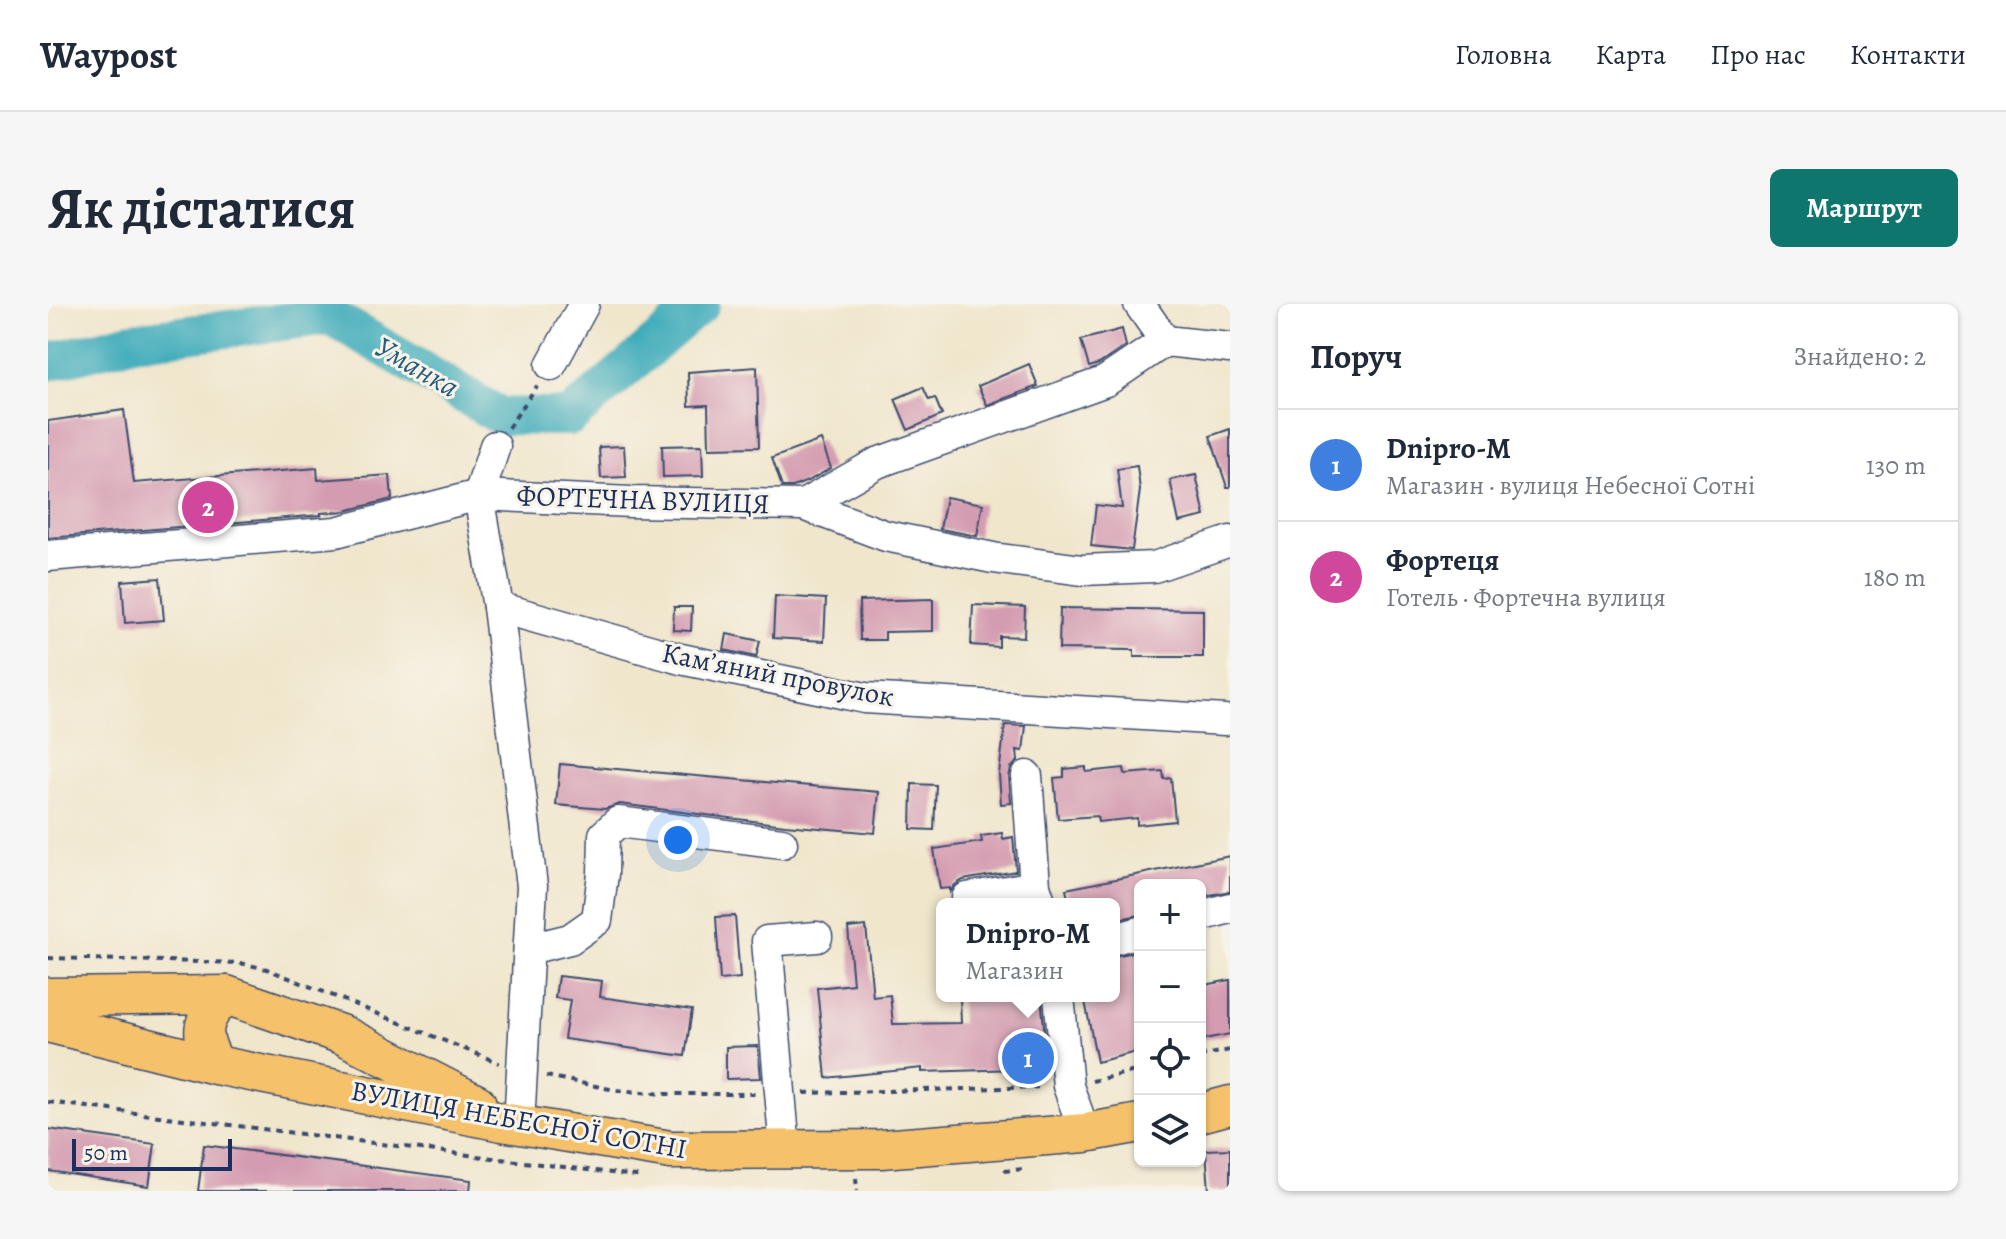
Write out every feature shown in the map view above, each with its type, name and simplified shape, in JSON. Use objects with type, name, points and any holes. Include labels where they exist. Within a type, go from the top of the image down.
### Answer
[{"type":"main road","points":[[216,1065],[204,1045],[204,1026],[211,1009],[226,995]]},
{"type":"main road","points":[[48,997],[226,995],[343,1035],[519,1125]]},
{"type":"main road","name":"ВУЛИЦЯ НЕБЕСНОЇ СОТНІ","points":[[48,1023],[216,1065],[519,1125],[671,1150],[881,1149],[1085,1133],[1134,1124]]},
{"type":"main road","points":[[1206,1111],[1230,1105]]},
{"type":"street","points":[[551,365],[584,304]]},
{"type":"street","points":[[1139,304],[1165,341]]},
{"type":"street","points":[[803,505],[877,463],[1106,381],[1165,341],[1230,348]]},
{"type":"street","points":[[495,446],[479,495],[498,607],[532,886],[519,1125]]},
{"type":"street","name":"ФОРТЕЧНА ВУЛИЦЯ","points":[[48,556],[336,532],[479,495],[803,505],[886,536],[993,558],[1082,570],[1154,567],[1230,541]]},
{"type":"street","name":"Камʼяний провулок","points":[[498,607],[681,659],[865,698],[1228,718]]},
{"type":"street","points":[[967,898],[1038,895],[1027,776]]},
{"type":"street","points":[[529,949],[570,939],[597,920],[604,835],[618,822],[782,843]]},
{"type":"street","points":[[1206,914],[1230,908]]},
{"type":"street","points":[[785,1150],[767,941],[817,937]]},
{"type":"street","points":[[1060,1002],[1068,1086],[1085,1133]]},
{"type":"path","points":[[495,446],[551,365]]},
{"type":"path","points":[[48,958],[240,963],[267,969],[496,1063],[627,1091],[779,1094],[1068,1086],[1134,1071]]},
{"type":"path","points":[[1206,1055],[1230,1050]]},
{"type":"path","points":[[48,1102],[625,1177],[656,1177]]},
{"type":"path","points":[[856,1175],[857,1191]]},
{"type":"building","points":[[1122,329],[1126,346],[1089,367],[1081,340]]},
{"type":"building","points":[[1029,364],[1038,386],[987,405],[978,386]]},
{"type":"building","points":[[757,367],[759,447],[709,448],[708,405],[689,406],[688,372]]},
{"type":"building","points":[[923,387],[929,400],[935,398],[942,415],[908,430],[895,399]]},
{"type":"building","points":[[124,410],[134,483],[317,468],[318,480],[390,475],[392,499],[321,515],[48,538],[48,421]]},
{"type":"building","points":[[1230,429],[1230,487],[1227,487],[1210,436]]},
{"type":"building","points":[[821,440],[831,468],[793,487],[782,487],[772,458]]},
{"type":"building","points":[[702,445],[703,476],[663,477],[662,446]]},
{"type":"building","points":[[624,446],[626,477],[601,478],[599,447]]},
{"type":"building","points":[[1137,466],[1140,490],[1132,550],[1091,546],[1096,505],[1122,508],[1117,469]]},
{"type":"building","points":[[1196,475],[1205,516],[1179,522],[1170,480]]},
{"type":"building","points":[[946,497],[983,504],[977,536],[940,529]]},
{"type":"building","points":[[160,578],[164,620],[125,623],[122,581]]},
{"type":"building","points":[[775,596],[826,599],[824,641],[773,638]]},
{"type":"building","points":[[933,599],[933,631],[885,632],[885,640],[860,640],[859,601]]},
{"type":"building","points":[[973,605],[1025,607],[1024,637],[999,636],[999,647],[971,645]]},
{"type":"building","points":[[674,607],[692,607],[691,631],[673,630]]},
{"type":"building","points":[[1060,608],[1203,610],[1203,657],[1134,657],[1134,650],[1059,649]]},
{"type":"building","points":[[727,634],[760,641],[756,657],[724,650]]},
{"type":"building","points":[[1005,725],[1026,726],[1023,751],[1017,750],[1018,761],[1011,768],[1009,777],[1011,803],[1001,804],[999,774]]},
{"type":"building","points":[[560,764],[879,792],[875,833],[620,804],[605,809],[556,805]]},
{"type":"building","points":[[1086,767],[1086,772],[1124,768],[1125,774],[1163,771],[1164,779],[1171,778],[1175,821],[1137,825],[1137,818],[1098,822],[1097,816],[1058,819],[1054,778],[1064,777],[1064,769]]},
{"type":"building","points":[[912,784],[936,785],[934,830],[911,829]]},
{"type":"building","points":[[1002,833],[1003,839],[1013,837],[1016,871],[963,880],[950,892],[950,888],[940,889],[934,849],[982,842],[981,836]]},
{"type":"building","points":[[1230,856],[1230,891],[1206,896],[1206,879],[1134,879],[1134,916],[1120,919],[1120,898],[1068,898],[1066,889]]},
{"type":"building","points":[[735,916],[740,978],[720,980],[716,917]]},
{"type":"building","points":[[866,926],[873,997],[890,995],[893,1024],[961,1023],[960,1002],[1042,1002],[1048,1068],[922,1072],[922,1068],[826,1078],[817,988],[853,984],[848,928]]},
{"type":"building","points":[[1134,952],[1134,1053],[1097,1062],[1085,1002],[1120,1002],[1120,955]]},
{"type":"building","points":[[558,976],[602,981],[600,997],[692,1010],[685,1056],[564,1039],[570,1000],[555,998]]},
{"type":"building","points":[[1230,980],[1230,1034],[1206,1039],[1206,985]]},
{"type":"building","points":[[758,1046],[761,1078],[726,1079],[726,1047]]},
{"type":"building","points":[[48,1129],[155,1144],[149,1186],[48,1171]]},
{"type":"building","points":[[204,1145],[471,1180],[470,1191],[198,1191]]},
{"type":"building","points":[[1230,1149],[1230,1191],[1209,1191],[1206,1150]]},
{"type":"waterway","name":"Уманка","points":[[48,362],[132,341],[330,316],[500,416],[570,417],[701,304]]},
{"type":"place","name":"Фортеця","points":[[208,507]]},
{"type":"place","name":"Dnipro-M","points":[[1028,1058]]}]
